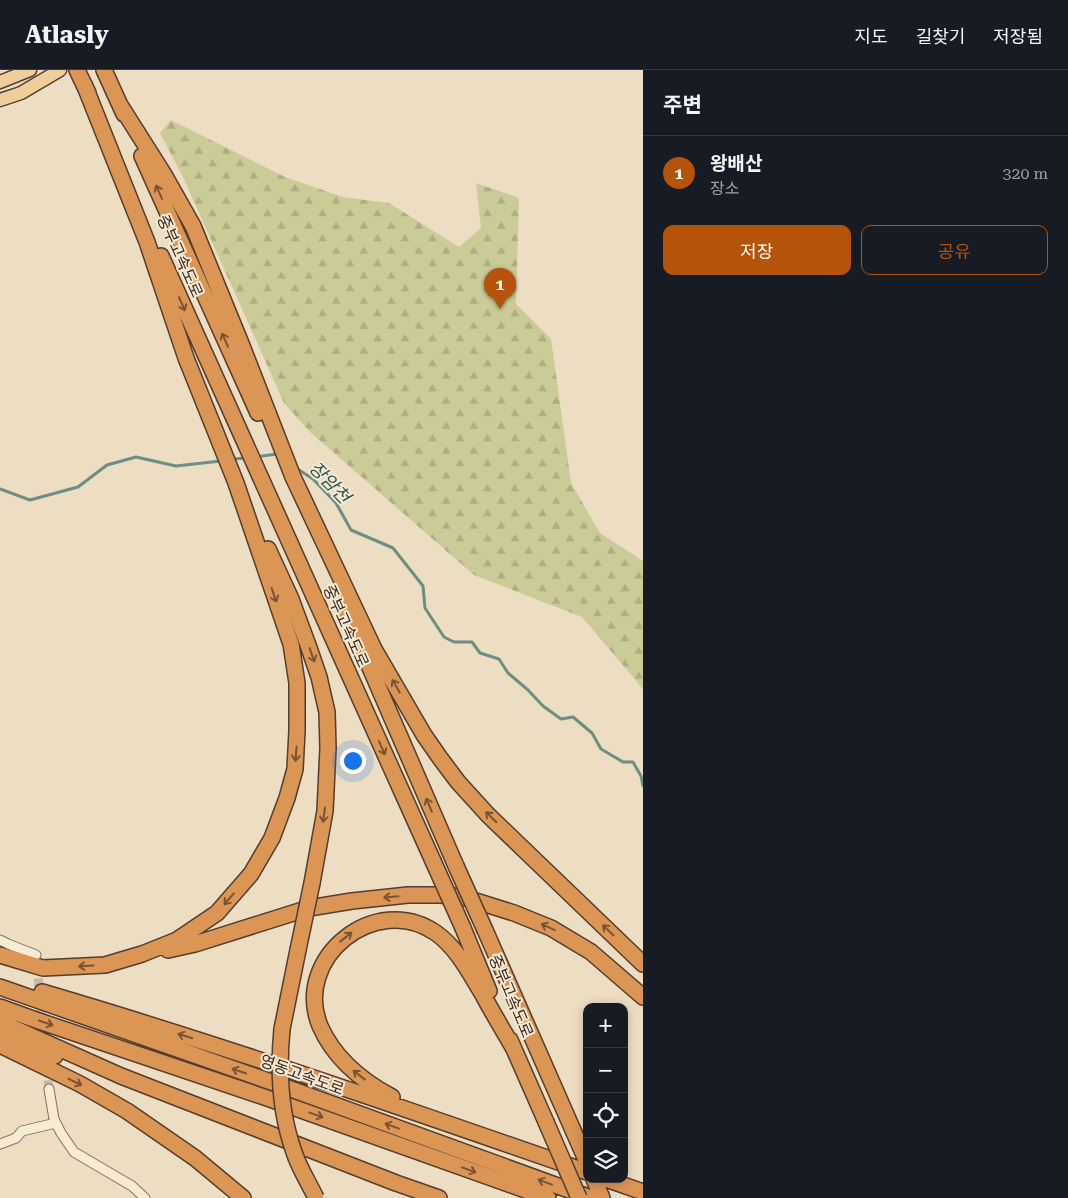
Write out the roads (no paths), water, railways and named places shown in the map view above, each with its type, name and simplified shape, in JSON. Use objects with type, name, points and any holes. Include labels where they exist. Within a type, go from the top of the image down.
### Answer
[{"type":"highway","name":"중부고속도로","points":[[77,70],[463,928],[579,1198]]},
{"type":"highway","name":"중부고속도로","points":[[105,71],[330,576],[583,1153]]},
{"type":"highway","points":[[0,955],[43,968],[106,965],[142,954],[177,940],[217,913],[251,874],[272,838],[287,798],[294,769],[298,682],[291,644],[236,482],[186,358],[147,242],[84,84]]},
{"type":"highway","points":[[120,105],[163,173],[193,226],[293,477],[374,649],[424,735],[458,782],[488,815],[643,964]]},
{"type":"highway","points":[[236,482],[291,599],[319,677],[327,712],[328,748],[325,811],[282,1029],[279,1059],[286,1125],[294,1154],[316,1198]]},
{"type":"highway","points":[[128,958],[195,944],[310,908],[408,895],[440,895],[463,897],[514,912],[551,928],[591,952],[643,997]]},
{"type":"highway","points":[[430,1118],[374,1087],[349,1068],[336,1053],[320,1026],[315,1001],[318,976],[330,952],[342,940],[355,930],[368,924],[393,920],[407,920],[436,933],[454,950],[464,964],[514,1049]]},
{"type":"highway","points":[[0,979],[106,1010],[583,1171]]},
{"type":"highway","name":"영동고속도로","points":[[0,987],[278,1084],[591,1198]]},
{"type":"highway","name":"영동고속도로","points":[[0,1007],[267,1098],[548,1198]]},
{"type":"highway","points":[[0,1022],[122,1076],[439,1198]]},
{"type":"highway","points":[[0,1036],[201,1111],[418,1198]]},
{"type":"highway","points":[[0,1045],[80,1084],[127,1110],[195,1158],[243,1198]]},
{"type":"highway","points":[[596,1183],[602,1198]]},
{"type":"highway","points":[[617,1183],[643,1192]]},
{"type":"main road","points":[[0,82],[30,70]]},
{"type":"main road","points":[[0,100],[21,93],[60,70]]},
{"type":"street","points":[[0,940],[36,955]]},
{"type":"street","points":[[48,1089],[56,1123],[74,1152],[132,1186],[145,1198]]},
{"type":"street","points":[[0,1144],[16,1138],[22,1131],[56,1123]]},
{"type":"waterway","name":"장암천","points":[[255,457],[278,455]]},
{"type":"waterway","name":"장암천","points":[[0,489],[30,500],[78,487],[107,465],[136,457],[176,466],[221,461]]},
{"type":"waterway","name":"장암천","points":[[233,459],[246,458]]},
{"type":"waterway","name":"장암천","points":[[296,468],[313,479],[336,503],[351,530],[393,548],[423,586],[425,608],[444,637],[454,642],[472,642],[480,653],[499,659],[508,673],[543,706],[561,719],[573,717],[592,733],[601,749],[623,762],[633,762],[641,776],[643,786]]},
{"type":"tunnel","points":[[37,965],[44,1044]]},
{"type":"tunnel","points":[[47,1067],[49,1089]]},
{"type":"place","name":"왕배산","points":[[500,309]]}]
